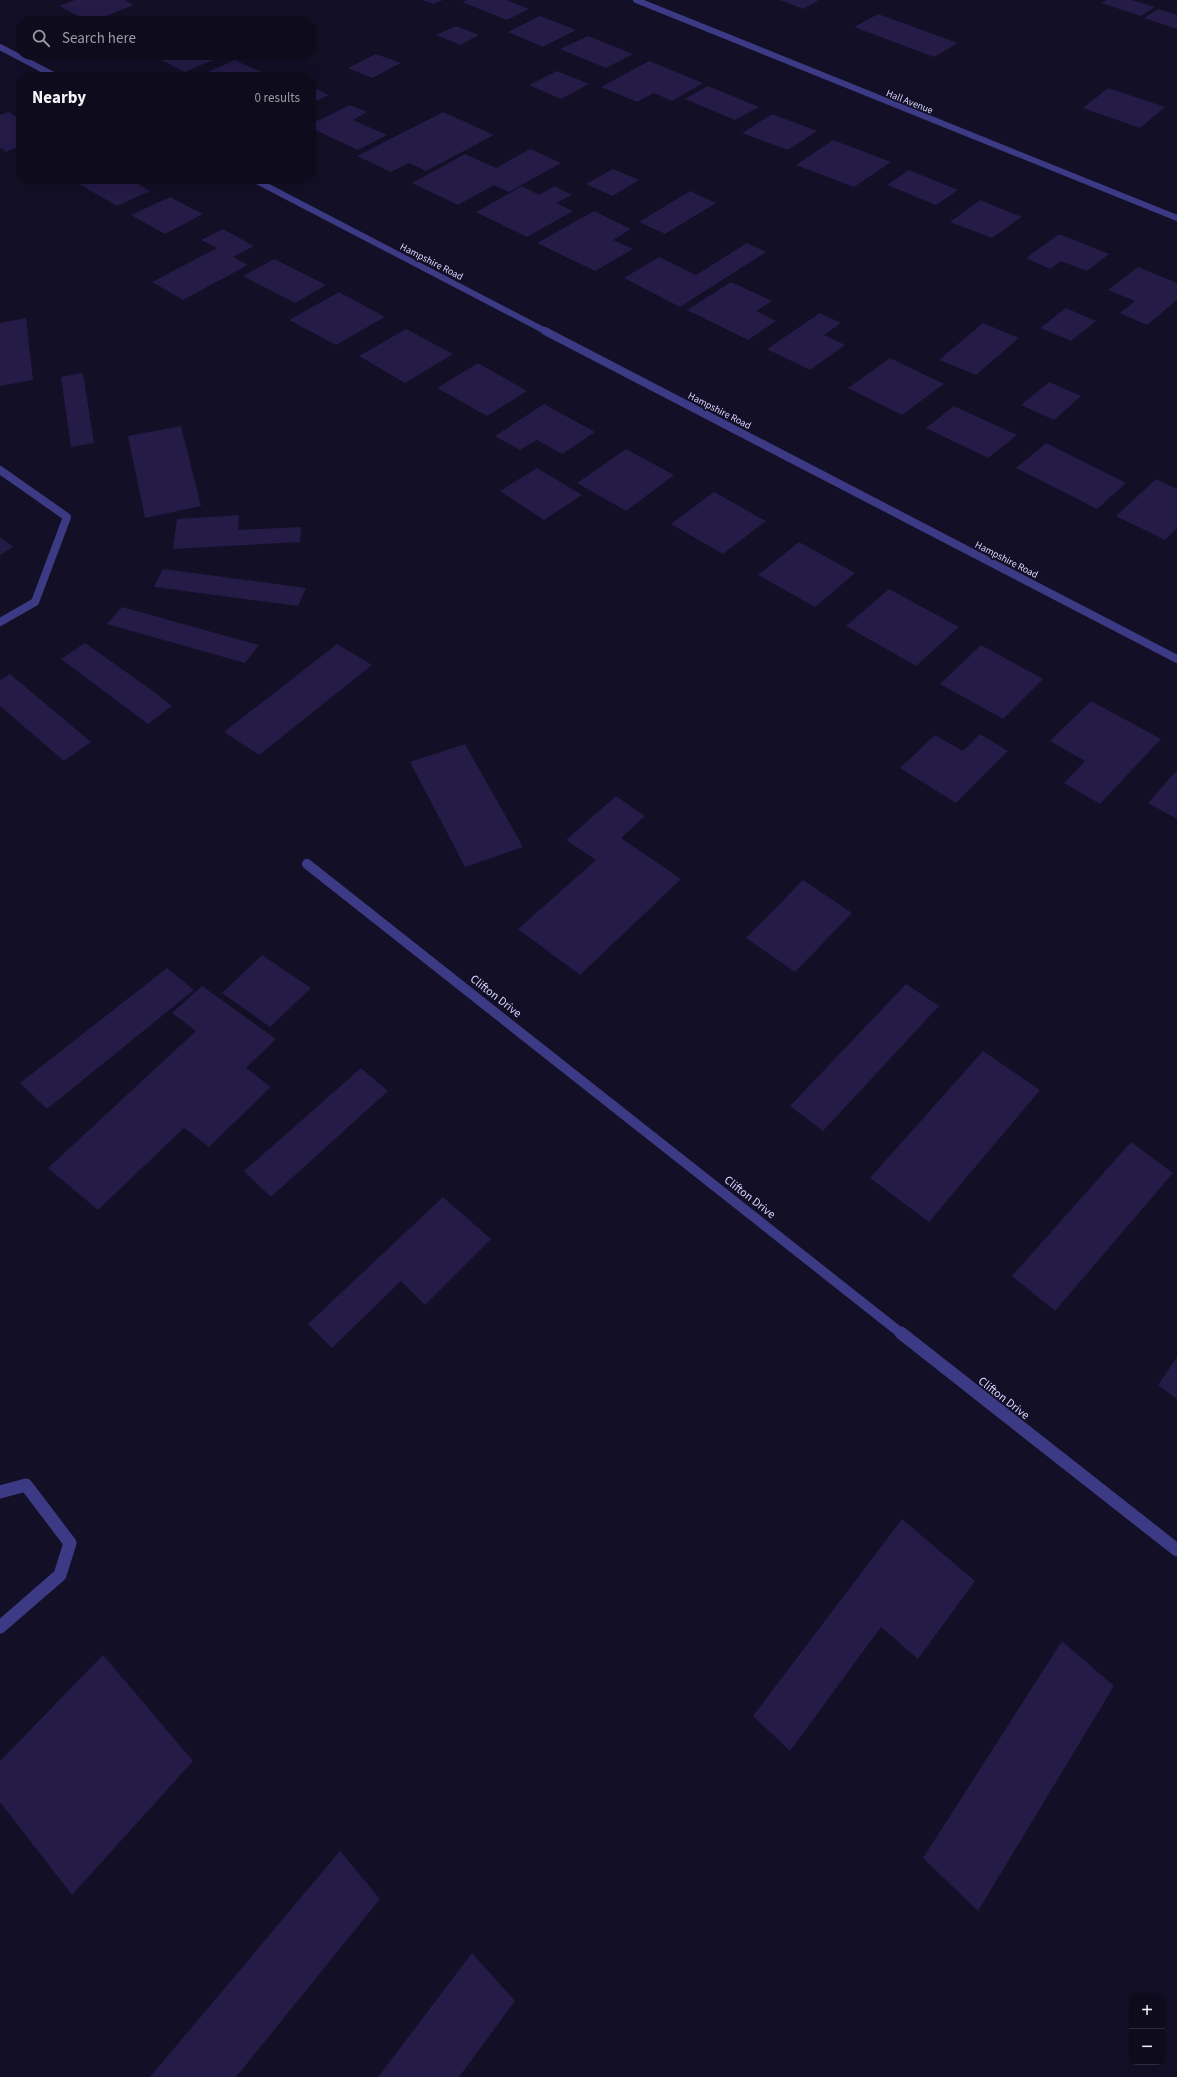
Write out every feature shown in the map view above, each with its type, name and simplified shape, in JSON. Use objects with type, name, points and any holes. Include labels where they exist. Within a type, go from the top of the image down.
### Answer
[{"type":"street","name":"Hall Avenue","points":[[636,0],[1177,218]]},
{"type":"street","points":[[0,47],[16,55]]},
{"type":"street","points":[[25,60],[48,72]]},
{"type":"street","name":"Hampshire Road","points":[[263,184],[1177,659]]},
{"type":"street","points":[[0,470],[67,517],[35,602],[0,622]]},
{"type":"street","name":"Clifton Drive","points":[[307,864],[1177,1550]]},
{"type":"street","points":[[0,1492],[26,1485],[70,1543],[60,1575],[0,1627]]},
{"type":"building","points":[[75,0],[124,0],[134,5],[106,16],[78,16],[59,6]]},
{"type":"building","points":[[422,0],[443,0],[433,4]]},
{"type":"building","points":[[467,0],[506,0],[529,9],[507,20],[462,2]]},
{"type":"building","points":[[780,0],[819,0],[803,9]]},
{"type":"building","points":[[1107,0],[1132,0],[1155,7],[1141,16],[1101,3]]},
{"type":"building","points":[[1158,9],[1177,15],[1177,29],[1144,18]]},
{"type":"building","points":[[878,14],[958,43],[934,57],[854,27]]},
{"type":"building","points":[[540,16],[576,30],[543,47],[508,32]]},
{"type":"building","points":[[456,26],[479,35],[460,45],[436,35]]},
{"type":"building","points":[[588,36],[633,54],[606,68],[560,49]]},
{"type":"building","points":[[376,54],[401,63],[372,78],[348,68]]},
{"type":"building","points":[[161,60],[213,60],[185,72]]},
{"type":"building","points":[[235,60],[261,72],[208,72]]},
{"type":"building","points":[[649,61],[703,83],[672,101],[654,93],[637,102],[601,87]]},
{"type":"building","points":[[557,71],[589,84],[561,99],[529,85]]},
{"type":"building","points":[[708,86],[759,107],[735,120],[685,99]]},
{"type":"building","points":[[316,88],[329,95],[316,101]]},
{"type":"building","points":[[1108,88],[1165,107],[1140,128],[1083,108]]},
{"type":"building","points":[[350,105],[367,112],[353,120],[387,135],[358,150],[316,130],[316,122]]},
{"type":"building","points":[[8,112],[16,116],[16,148],[6,152],[0,148],[0,115]]},
{"type":"building","points":[[443,112],[494,135],[426,171],[409,163],[391,172],[357,156]]},
{"type":"building","points":[[772,114],[817,131],[788,150],[742,133]]},
{"type":"building","points":[[833,140],[891,162],[854,187],[796,165]]},
{"type":"building","points":[[530,149],[561,163],[509,192],[494,185],[458,205],[412,183],[465,154],[496,168]]},
{"type":"building","points":[[613,169],[639,180],[612,196],[586,184]]},
{"type":"building","points":[[909,170],[958,190],[936,205],[887,185]]},
{"type":"building","points":[[79,184],[138,184],[150,191],[117,206]]},
{"type":"building","points":[[522,186],[539,195],[554,186],[572,195],[556,203],[573,211],[527,237],[476,212]]},
{"type":"building","points":[[690,191],[716,203],[665,234],[639,222]]},
{"type":"building","points":[[170,197],[203,214],[165,234],[131,215]]},
{"type":"building","points":[[980,200],[1022,217],[992,238],[950,222]]},
{"type":"building","points":[[594,211],[631,229],[613,240],[633,249],[595,271],[537,243]]},
{"type":"building","points":[[223,229],[254,246],[233,257],[248,265],[183,300],[152,282],[217,248],[201,240]]},
{"type":"building","points":[[1059,234],[1109,254],[1087,271],[1061,261],[1050,269],[1026,258]]},
{"type":"building","points":[[747,243],[766,252],[680,307],[624,278],[659,257],[696,275]]},
{"type":"building","points":[[274,259],[326,285],[295,303],[243,276]]},
{"type":"building","points":[[1138,267],[1177,283],[1177,300],[1147,325],[1120,313],[1135,301],[1108,290]]},
{"type":"building","points":[[731,282],[772,301],[756,311],[776,321],[748,340],[687,310]]},
{"type":"building","points":[[339,292],[385,317],[336,345],[289,320]]},
{"type":"building","points":[[1066,308],[1096,321],[1071,341],[1040,328]]},
{"type":"building","points":[[820,313],[841,323],[824,335],[845,345],[810,370],[767,349]]},
{"type":"building","points":[[26,318],[33,380],[0,386],[0,323]]},
{"type":"building","points":[[983,323],[1019,338],[976,375],[939,360]]},
{"type":"building","points":[[406,329],[453,354],[405,383],[359,356]]},
{"type":"building","points":[[890,358],[944,384],[902,415],[848,388]]},
{"type":"building","points":[[478,363],[527,391],[487,416],[437,388]]},
{"type":"building","points":[[83,373],[94,443],[71,447],[61,377]]},
{"type":"building","points":[[1049,382],[1081,396],[1054,420],[1021,405]]},
{"type":"building","points":[[544,404],[595,432],[562,454],[537,440],[520,450],[495,436]]},
{"type":"building","points":[[954,406],[1017,435],[988,458],[926,428]]},
{"type":"building","points":[[181,426],[201,506],[145,518],[128,436]]},
{"type":"building","points":[[1046,443],[1126,483],[1097,509],[1016,468]]},
{"type":"building","points":[[626,449],[674,475],[626,511],[577,483]]},
{"type":"building","points":[[537,468],[582,495],[544,520],[500,491]]},
{"type":"building","points":[[1156,479],[1177,489],[1177,528],[1165,540],[1116,516]]},
{"type":"building","points":[[714,492],[766,521],[723,554],[671,524]]},
{"type":"building","points":[[239,515],[238,530],[301,527],[300,542],[173,549],[177,519]]},
{"type":"building","points":[[0,537],[13,547],[0,555]]},
{"type":"building","points":[[799,542],[855,573],[815,607],[758,575]]},
{"type":"building","points":[[163,569],[306,588],[298,606],[154,587]]},
{"type":"building","points":[[889,589],[959,627],[916,666],[846,626]]},
{"type":"building","points":[[122,607],[259,645],[245,663],[107,624]]},
{"type":"building","points":[[85,643],[172,706],[148,724],[61,659]]},
{"type":"building","points":[[337,644],[372,665],[259,755],[224,732]]},
{"type":"building","points":[[981,645],[1043,679],[1003,719],[940,684]]},
{"type":"building","points":[[10,674],[91,742],[64,761],[0,706],[0,680]]},
{"type":"building","points":[[1091,701],[1161,739],[1100,804],[1064,783],[1085,761],[1050,741]]},
{"type":"building","points":[[980,734],[1008,751],[956,803],[900,768],[935,735],[963,751]]},
{"type":"building","points":[[465,744],[523,847],[465,867],[410,762]]},
{"type":"building","points":[[1177,770],[1177,819],[1148,803]]},
{"type":"building","points":[[616,796],[645,816],[621,838],[681,879],[580,975],[518,929],[596,860],[566,840]]},
{"type":"building","points":[[803,880],[852,913],[795,972],[746,938]]},
{"type":"building","points":[[262,955],[311,988],[270,1027],[222,993]]},
{"type":"building","points":[[167,968],[194,990],[47,1109],[20,1083]]},
{"type":"building","points":[[906,984],[939,1006],[823,1131],[790,1106]]},
{"type":"building","points":[[202,986],[276,1039],[246,1068],[271,1087],[209,1147],[184,1128],[98,1210],[48,1168],[196,1031],[172,1013]]},
{"type":"building","points":[[983,1051],[1040,1090],[929,1222],[870,1178]]},
{"type":"building","points":[[361,1068],[388,1091],[271,1197],[244,1171]]},
{"type":"building","points":[[1131,1142],[1173,1173],[1055,1311],[1012,1276]]},
{"type":"building","points":[[443,1197],[491,1239],[425,1305],[401,1281],[332,1348],[308,1324]]},
{"type":"building","points":[[1177,1357],[1177,1399],[1158,1385]]},
{"type":"building","points":[[902,1519],[975,1581],[918,1659],[881,1627],[790,1751],[753,1716]]},
{"type":"building","points":[[1062,1641],[1114,1686],[978,1911],[923,1858]]},
{"type":"building","points":[[103,1655],[193,1761],[72,1895],[0,1802],[0,1761]]},
{"type":"building","points":[[340,1851],[380,1899],[236,2077],[150,2077]]},
{"type":"building","points":[[472,1953],[515,2001],[459,2077],[378,2077]]}]
